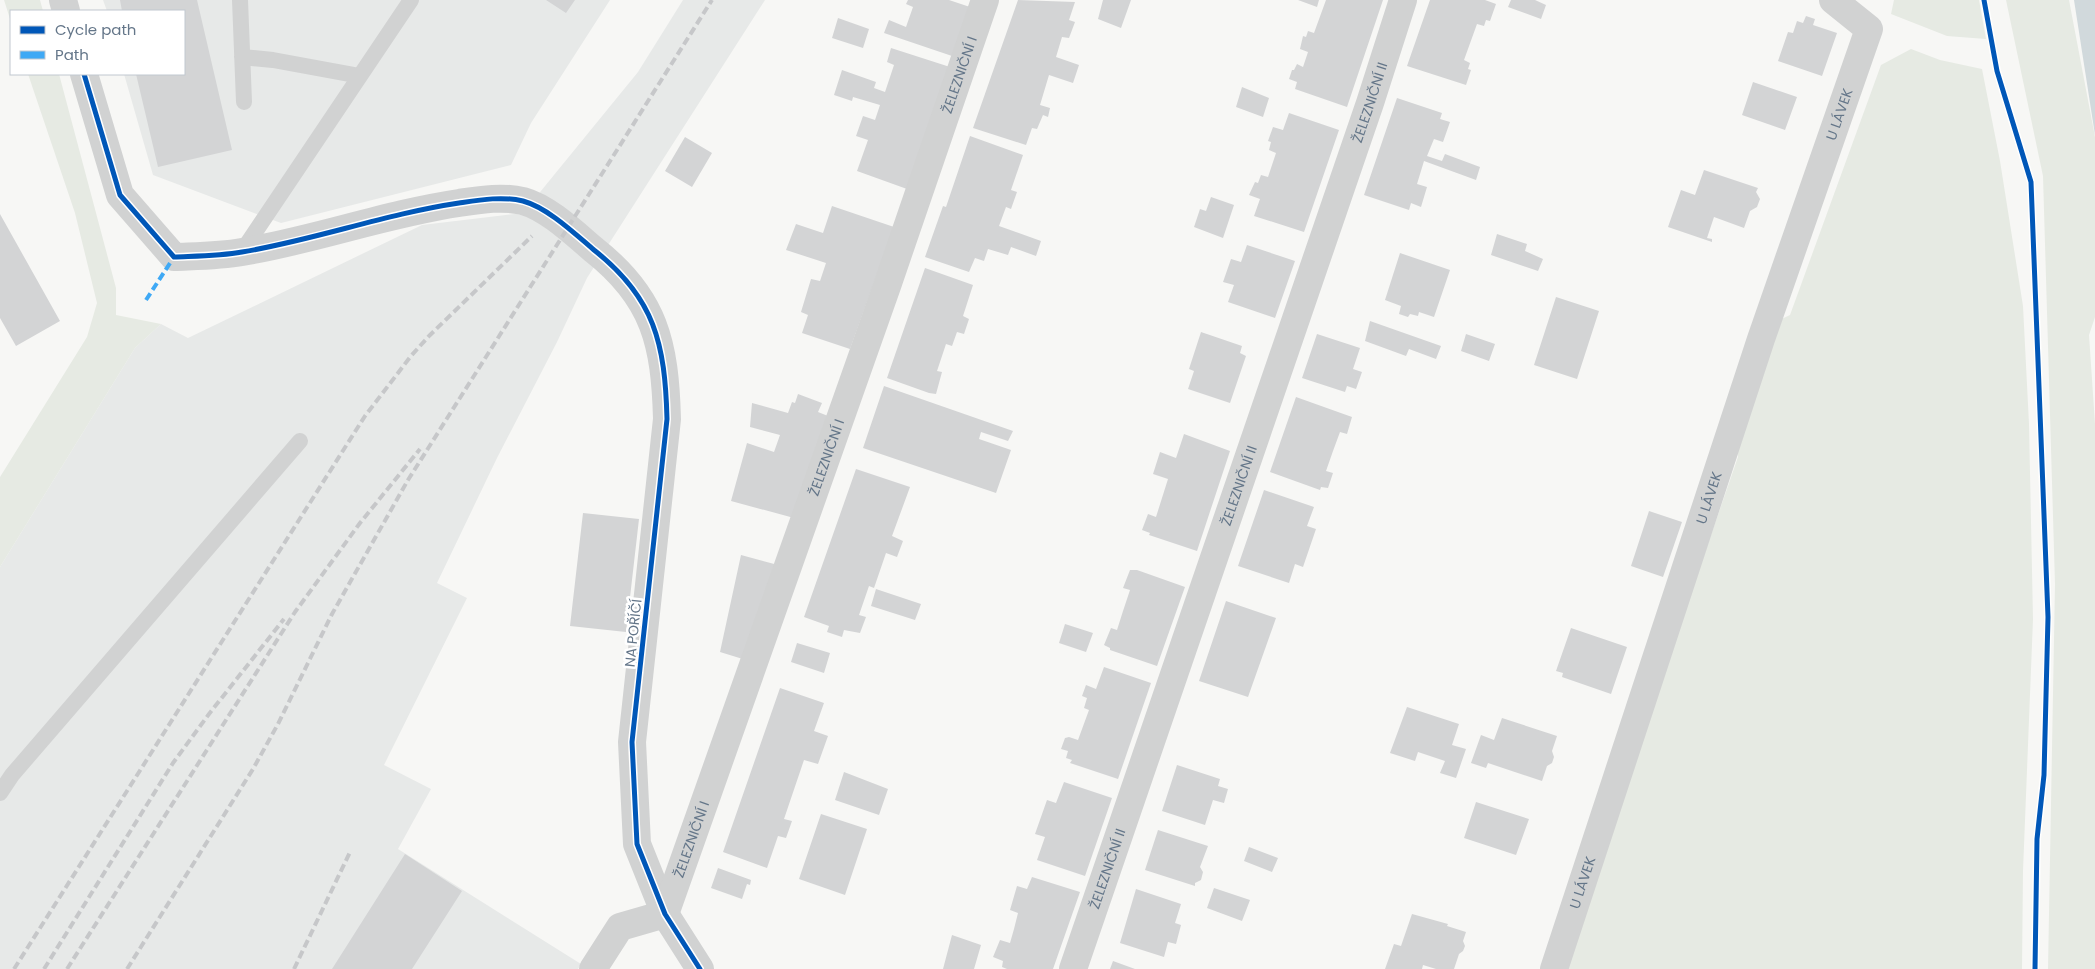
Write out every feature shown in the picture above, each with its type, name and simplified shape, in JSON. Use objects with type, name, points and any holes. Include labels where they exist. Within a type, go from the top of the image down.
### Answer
[{"type":"street","name":"ŽELEZNIČNÍ I","points":[[665,914],[884,295],[985,0]]},
{"type":"street","name":"ŽELEZNIČNÍ II","points":[[1073,969],[1370,103],[1403,0]]},
{"type":"street","name":"U LÁVEK","points":[[1554,969],[1761,339],[1869,29],[1832,0]]},
{"type":"street","name":"NA POŘÍČÍ","points":[[84,75],[120,195],[174,257],[241,252],[435,206],[474,200],[507,199],[523,201],[539,208],[568,228],[612,264],[635,292],[650,318],[660,341],[666,379],[667,418],[632,742],[637,844],[665,914],[700,969]]},
{"type":"street","points":[[594,969],[620,927],[665,914]]},
{"type":"lane","points":[[240,0],[244,102]]},
{"type":"lane","points":[[241,252],[411,0]]},
{"type":"lane","points":[[242,57],[273,60],[360,76]]},
{"type":"lane","points":[[0,793],[12,775],[300,441]]},
{"type":"shaded area","points":[[4,0],[40,0],[43,10],[10,10],[10,19]]},
{"type":"shaded area","points":[[103,0],[610,0],[531,123],[511,165],[281,223],[153,175],[124,75],[185,75],[185,10],[107,10]]},
{"type":"shaded area","points":[[683,0],[765,0],[587,278],[557,342],[497,458],[437,583],[467,598],[384,765],[431,789],[398,849],[581,964],[578,969],[0,969],[0,567],[135,348],[161,324],[188,338],[422,225],[523,213],[638,72]]},
{"type":"shaded area","points":[[1894,0],[1979,0],[1986,39],[1947,36],[1891,14]]},
{"type":"shaded area","points":[[2006,0],[2069,0],[2095,137],[2095,317],[2089,335],[2095,424],[2095,969],[2048,969],[2055,584],[2043,176]]},
{"type":"shaded area","points":[[2074,0],[2095,0],[2095,135]]},
{"type":"shaded area","points":[[1911,49],[1940,60],[1982,69],[2000,161],[2023,306],[2029,424],[2033,619],[2023,871],[2022,969],[1561,969],[1738,457],[1737,434],[1773,323],[1790,315],[1881,65]]},
{"type":"shaded area","points":[[28,75],[59,75],[116,288],[116,315],[161,324],[135,348],[0,567],[0,477],[87,337],[97,303],[75,213]]},
{"type":"building","points":[[120,0],[197,0],[232,150],[158,167],[136,75],[185,75],[185,10],[122,10]]},
{"type":"building","points":[[546,0],[575,0],[566,13]]},
{"type":"building","points":[[908,0],[949,0],[970,7],[952,56],[884,33],[889,20],[906,27],[913,7],[906,4]]},
{"type":"building","points":[[1018,0],[1075,2],[1069,20],[1075,22],[1069,38],[1062,37],[1056,57],[1079,65],[1073,83],[1049,75],[1040,105],[1050,108],[1048,117],[1043,115],[1037,129],[1032,128],[1026,145],[973,128]]},
{"type":"building","points":[[1103,0],[1131,0],[1121,28],[1098,19]]},
{"type":"building","points":[[1298,0],[1319,0],[1317,7]]},
{"type":"building","points":[[1326,0],[1383,0],[1347,107],[1295,89],[1297,82],[1289,79],[1292,70],[1294,70],[1297,64],[1303,67],[1308,52],[1300,49],[1303,36],[1306,37],[1308,31],[1314,33]]},
{"type":"building","points":[[1430,0],[1485,0],[1496,4],[1490,21],[1486,20],[1484,26],[1477,24],[1464,60],[1470,63],[1468,69],[1471,70],[1466,85],[1407,66]]},
{"type":"building","points":[[1511,0],[1535,0],[1546,5],[1541,19],[1508,7]]},
{"type":"building","points":[[1806,16],[1815,19],[1813,25],[1837,33],[1822,76],[1778,61],[1788,32],[1793,33],[1797,21],[1803,23]]},
{"type":"building","points":[[838,18],[869,29],[863,48],[832,38]]},
{"type":"building","points":[[891,48],[950,67],[907,189],[857,171],[868,140],[856,136],[863,116],[875,120],[880,105],[853,97],[852,101],[834,95],[842,70],[876,82],[874,88],[885,92],[894,65],[887,62]]},
{"type":"building","points":[[1753,82],[1797,97],[1785,130],[1742,115]]},
{"type":"building","points":[[1242,87],[1269,98],[1263,117],[1236,107]]},
{"type":"building","points":[[1397,98],[1442,113],[1440,119],[1450,122],[1443,142],[1434,139],[1427,156],[1442,161],[1445,154],[1480,167],[1476,180],[1424,161],[1417,184],[1427,187],[1421,207],[1411,203],[1409,210],[1364,195]]},
{"type":"building","points":[[1289,113],[1339,130],[1304,232],[1254,216],[1260,199],[1249,195],[1255,182],[1258,183],[1261,175],[1268,177],[1276,153],[1269,150],[1271,142],[1268,141],[1273,127],[1283,130]]},
{"type":"building","points":[[970,136],[1023,155],[1011,190],[1017,192],[1011,209],[1006,207],[999,226],[1041,241],[1036,256],[1011,247],[1008,255],[988,249],[984,261],[975,258],[969,272],[925,257],[943,206],[946,207]]},
{"type":"building","points":[[685,137],[712,153],[692,187],[665,171]]},
{"type":"building","points":[[1704,170],[1758,188],[1756,192],[1760,199],[1757,207],[1750,211],[1744,228],[1714,217],[1707,238],[1712,239],[1712,242],[1668,227],[1681,190],[1695,195]]},
{"type":"building","points":[[1211,197],[1234,205],[1223,238],[1194,227],[1200,209],[1206,211]]},
{"type":"building","points":[[832,206],[894,227],[850,349],[802,333],[808,315],[801,312],[811,279],[820,281],[826,263],[786,250],[796,224],[823,233]]},
{"type":"building","points":[[0,214],[60,321],[16,346],[0,318]]},
{"type":"building","points":[[1497,234],[1527,244],[1525,251],[1543,259],[1538,271],[1491,255]]},
{"type":"building","points":[[1247,245],[1295,261],[1275,318],[1228,302],[1234,285],[1223,282],[1231,259],[1241,262]]},
{"type":"building","points":[[1400,253],[1450,270],[1434,317],[1419,312],[1418,316],[1410,314],[1408,317],[1399,314],[1401,306],[1385,300]]},
{"type":"building","points":[[925,268],[973,285],[963,316],[969,319],[964,334],[957,332],[952,346],[946,344],[937,371],[942,372],[936,394],[887,378]]},
{"type":"building","points":[[1556,297],[1599,311],[1577,379],[1534,365]]},
{"type":"building","points":[[1370,321],[1441,346],[1436,359],[1409,349],[1406,356],[1365,341]]},
{"type":"building","points":[[1201,332],[1242,346],[1240,353],[1246,356],[1230,403],[1188,389],[1194,371],[1189,369]]},
{"type":"building","points":[[1317,334],[1360,348],[1353,369],[1362,372],[1356,389],[1347,386],[1345,392],[1302,378]]},
{"type":"building","points":[[1466,334],[1495,344],[1489,361],[1461,351]]},
{"type":"building","points":[[884,386],[1013,431],[1008,441],[981,432],[979,439],[1011,450],[996,493],[863,448]]},
{"type":"building","points":[[798,394],[822,403],[818,412],[828,416],[794,518],[731,501],[747,443],[774,452],[780,435],[750,427],[752,403],[788,413],[792,402],[795,403]]},
{"type":"building","points":[[1296,397],[1352,417],[1347,434],[1340,432],[1326,471],[1333,473],[1328,488],[1321,487],[1320,490],[1270,472]]},
{"type":"building","points":[[1184,434],[1230,451],[1197,551],[1149,535],[1150,533],[1142,530],[1148,514],[1156,517],[1168,479],[1153,474],[1160,452],[1176,458]]},
{"type":"building","points":[[856,469],[910,487],[892,536],[903,541],[897,557],[886,553],[874,588],[869,586],[859,615],[866,617],[860,633],[844,630],[842,637],[827,632],[829,626],[804,617]]},
{"type":"building","points":[[1264,490],[1314,507],[1307,526],[1316,529],[1303,567],[1295,564],[1289,583],[1238,566]]},
{"type":"building","points":[[1649,511],[1682,522],[1663,577],[1631,566]]},
{"type":"building","points":[[583,513],[639,519],[626,632],[570,626]]},
{"type":"building","points":[[741,555],[778,565],[746,660],[720,652]]},
{"type":"building","points":[[1130,570],[1137,570],[1185,587],[1157,666],[1110,650],[1110,648],[1104,645],[1111,628],[1117,630],[1130,590],[1123,588]]},
{"type":"building","points":[[876,589],[921,604],[915,620],[871,606]]},
{"type":"building","points":[[1226,601],[1276,618],[1248,697],[1199,681]]},
{"type":"building","points":[[1065,624],[1093,633],[1086,652],[1059,643]]},
{"type":"building","points":[[1571,628],[1627,647],[1611,694],[1562,677],[1563,673],[1556,671]]},
{"type":"building","points":[[797,643],[830,653],[824,673],[791,662]]},
{"type":"building","points":[[1104,667],[1151,683],[1118,779],[1070,763],[1072,760],[1066,758],[1068,751],[1061,749],[1065,738],[1069,737],[1078,740],[1089,710],[1084,708],[1087,698],[1082,696],[1086,685],[1096,689]]},
{"type":"building","points":[[780,688],[824,703],[814,731],[828,736],[818,764],[804,760],[784,819],[792,821],[786,838],[778,836],[767,868],[723,852]]},
{"type":"building","points":[[1407,707],[1459,724],[1452,745],[1466,749],[1456,778],[1440,773],[1445,761],[1418,752],[1415,761],[1390,753]]},
{"type":"building","points":[[1502,718],[1557,736],[1552,751],[1554,757],[1552,763],[1547,766],[1542,781],[1488,763],[1486,768],[1471,763],[1481,735],[1494,740]]},
{"type":"building","points":[[1177,765],[1220,779],[1218,786],[1228,789],[1224,803],[1213,800],[1205,825],[1162,811]]},
{"type":"building","points":[[844,772],[888,789],[879,815],[835,800]]},
{"type":"building","points":[[1064,782],[1112,798],[1085,876],[1037,860],[1045,837],[1035,834],[1047,800],[1056,803]]},
{"type":"building","points":[[1476,802],[1529,819],[1516,855],[1464,838]]},
{"type":"building","points":[[821,814],[867,829],[845,895],[799,879]]},
{"type":"building","points":[[1158,830],[1208,846],[1200,867],[1203,872],[1201,880],[1195,883],[1195,886],[1145,870]]},
{"type":"building","points":[[1249,847],[1278,858],[1272,872],[1244,861]]},
{"type":"building","points":[[405,854],[462,891],[412,969],[332,969]]},
{"type":"building","points":[[718,868],[751,880],[750,885],[747,884],[742,899],[711,888]]},
{"type":"building","points":[[1032,877],[1080,892],[1053,969],[1007,969],[1002,967],[1003,961],[993,957],[1000,940],[1010,943],[1018,913],[1010,910],[1017,886],[1027,889]]},
{"type":"building","points":[[1214,888],[1250,900],[1242,921],[1207,908]]},
{"type":"building","points":[[1136,889],[1181,904],[1175,923],[1181,925],[1176,944],[1168,942],[1164,957],[1120,943]]},
{"type":"building","points":[[1412,914],[1448,924],[1447,926],[1466,932],[1463,941],[1465,946],[1459,954],[1454,969],[1436,969],[1423,965],[1422,969],[1385,969],[1394,944],[1401,946]]},
{"type":"building","points":[[952,935],[981,945],[974,969],[943,969]]},
{"type":"building","points":[[1113,961],[1135,969],[1110,969]]},
{"type":"railway","points":[[127,969],[253,769],[278,724],[332,614],[408,480],[712,0]]},
{"type":"railway","points":[[14,969],[365,416],[411,356],[429,336],[532,236]]},
{"type":"railway","points":[[67,969],[295,612],[360,523],[420,449]]},
{"type":"railway","points":[[44,969],[173,763],[284,619]]},
{"type":"railway","points":[[294,969],[351,850]]},
{"type":"marked path","points":[[146,300],[174,257]]},
{"type":"cycle path","points":[[1984,0],[1997,71],[2031,182],[2048,617],[2044,775],[2037,839],[2035,969]]},
{"type":"cycle path","points":[[84,75],[120,195],[174,257],[242,252],[296,241],[431,208],[483,200],[507,199],[532,204],[551,215],[615,268],[631,286],[653,324],[659,345],[666,392],[667,419],[632,742],[637,844],[665,914],[700,969]]}]
